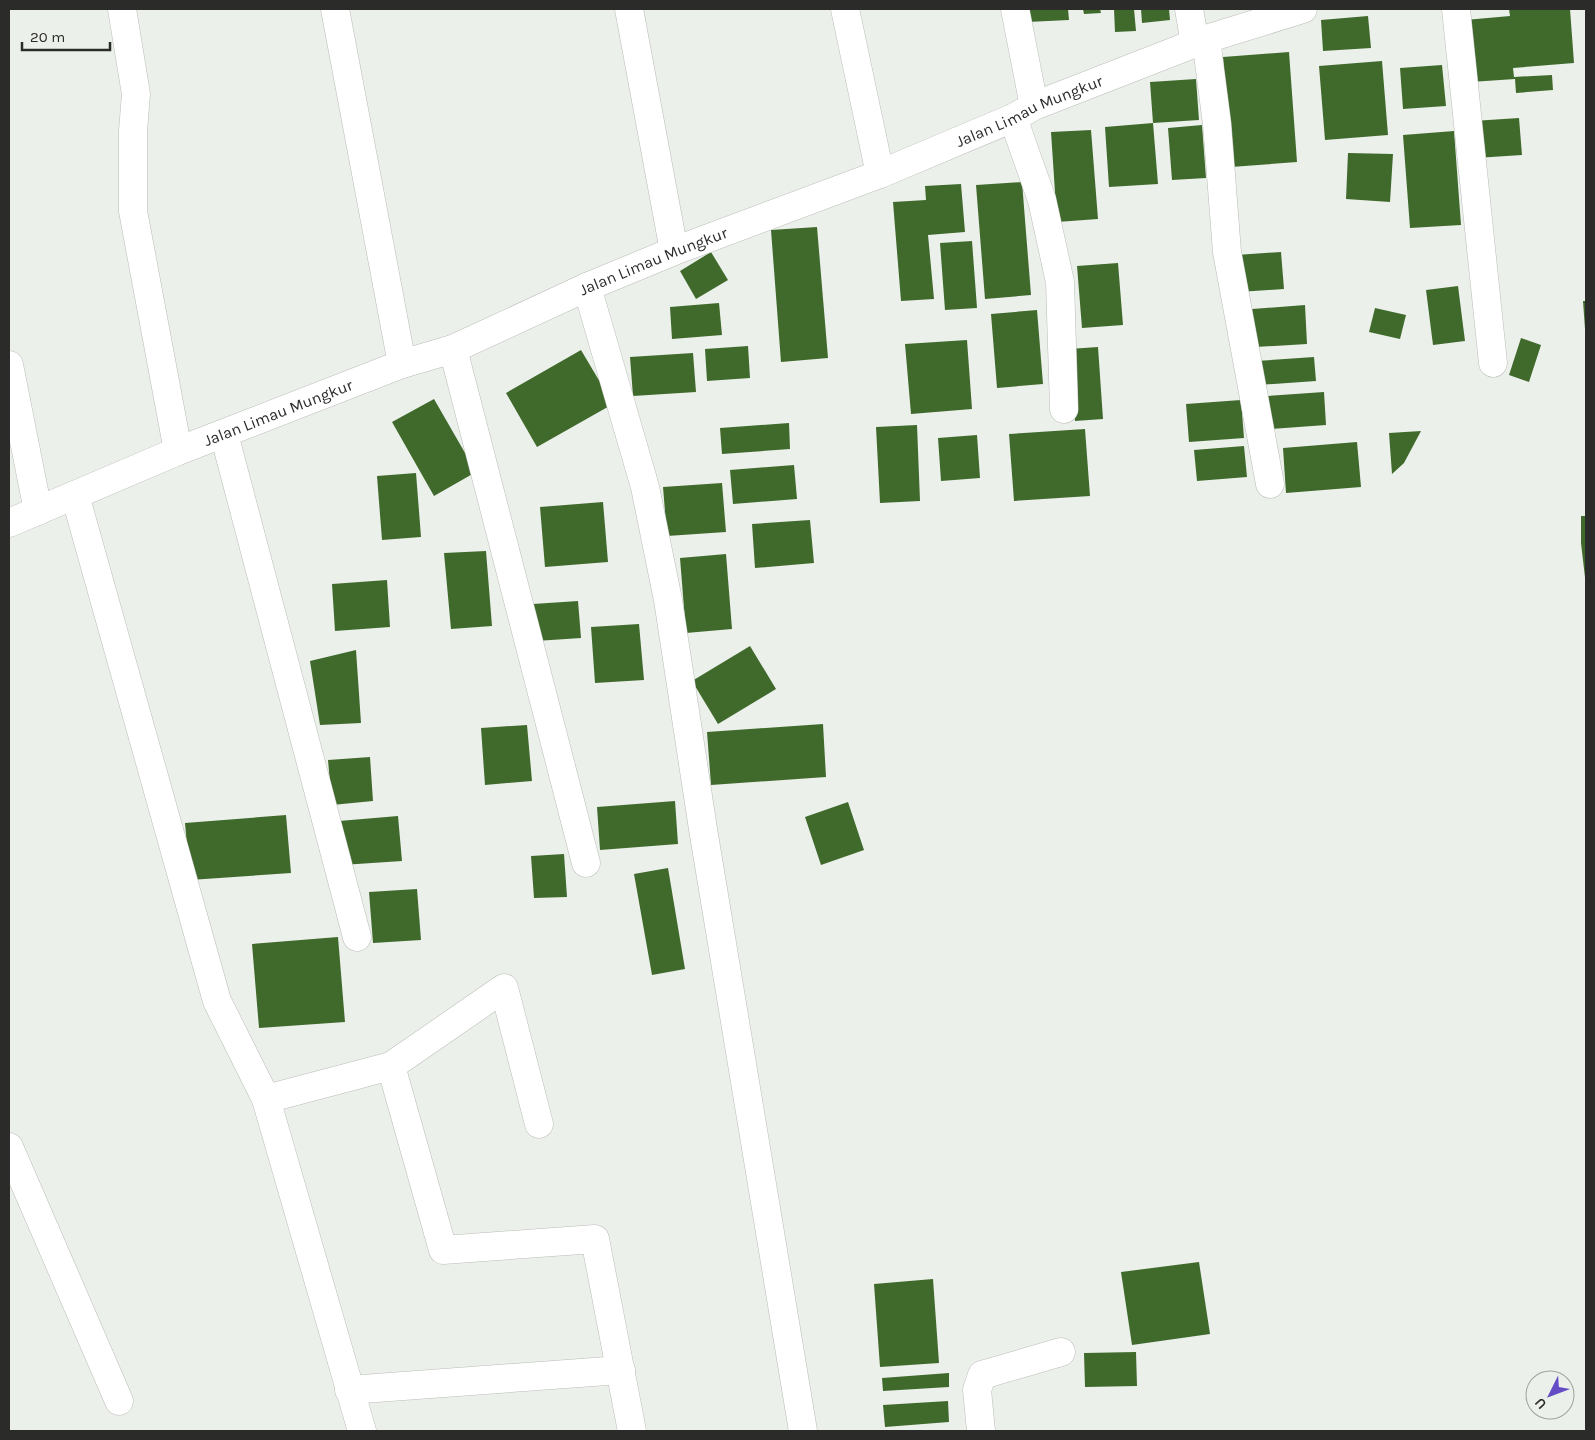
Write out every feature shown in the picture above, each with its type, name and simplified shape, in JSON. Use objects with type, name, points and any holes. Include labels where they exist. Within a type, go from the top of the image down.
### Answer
[{"type":"street","points":[[122,9],[136,94],[133,132],[133,211],[178,451]]},
{"type":"street","points":[[334,9],[402,364]]},
{"type":"street","points":[[629,9],[674,251]]},
{"type":"street","points":[[844,9],[880,174]]},
{"type":"street","points":[[1015,9],[1024,112],[1060,282],[1064,409]]},
{"type":"street","points":[[1189,9],[1200,42],[1217,124],[1227,252],[1270,484]]},
{"type":"street","name":"Jalan Limau Mungkur","points":[[9,523],[178,451],[402,364],[452,349],[588,287],[674,251],[880,174],[1024,112],[1200,42],[1303,9]]},
{"type":"street","points":[[1456,9],[1493,363]]},
{"type":"street","points":[[588,287],[645,487],[668,600],[703,828],[803,1431]]},
{"type":"street","points":[[452,349],[586,863]]},
{"type":"street","points":[[9,365],[38,511]]},
{"type":"street","points":[[224,434],[357,936]]},
{"type":"street","points":[[75,495],[216,1001],[266,1099],[348,1390],[362,1431]]},
{"type":"street","points":[[266,1099],[390,1066],[504,988],[539,1124]]},
{"type":"street","points":[[390,1066],[443,1250],[595,1239],[632,1431]]},
{"type":"street","points":[[9,1147],[120,1401]]},
{"type":"street","points":[[981,1431],[977,1390],[982,1375],[1062,1352]]},
{"type":"street","points":[[348,1390],[621,1370]]},
{"type":"building","points":[[1025,9],[1068,9],[1069,20],[1027,22]]},
{"type":"building","points":[[1083,9],[1100,9],[1101,13],[1084,14]]},
{"type":"building","points":[[1114,9],[1134,9],[1136,31],[1115,32]]},
{"type":"building","points":[[1141,9],[1169,9],[1170,20],[1142,23]]},
{"type":"building","points":[[1509,9],[1570,9],[1574,63],[1513,68],[1514,77],[1552,75],[1553,90],[1516,93],[1515,79],[1471,82],[1465,20],[1510,16]]},
{"type":"building","points":[[1368,16],[1371,48],[1323,51],[1321,20]]},
{"type":"building","points":[[1289,52],[1297,162],[1231,167],[1223,57]]},
{"type":"building","points":[[1382,61],[1388,135],[1325,140],[1319,66]]},
{"type":"building","points":[[1442,65],[1446,106],[1403,109],[1400,68]]},
{"type":"building","points":[[1196,79],[1199,120],[1153,123],[1150,82]]},
{"type":"building","points":[[1519,118],[1522,155],[1476,158],[1473,121]]},
{"type":"building","points":[[1153,123],[1158,184],[1109,187],[1105,127]]},
{"type":"building","points":[[1202,125],[1206,178],[1172,180],[1168,128]]},
{"type":"building","points":[[1091,130],[1098,219],[1057,222],[1051,132]]},
{"type":"building","points":[[1454,131],[1461,225],[1410,228],[1403,135]]},
{"type":"building","points":[[1348,153],[1393,154],[1390,202],[1346,199]]},
{"type":"building","points":[[1022,182],[1031,295],[985,299],[976,185]]},
{"type":"building","points":[[961,184],[965,232],[928,235],[934,299],[901,301],[893,202],[926,200],[925,186]]},
{"type":"building","points":[[817,227],[828,358],[781,362],[771,230]]},
{"type":"building","points":[[972,241],[977,308],[945,310],[940,243]]},
{"type":"building","points":[[711,252],[728,280],[696,299],[680,271]]},
{"type":"building","points":[[1281,252],[1284,289],[1239,292],[1236,255]]},
{"type":"building","points":[[1118,263],[1123,325],[1082,328],[1077,266]]},
{"type":"building","points":[[1458,286],[1465,341],[1433,345],[1426,290]]},
{"type":"building","points":[[1583,301],[1586,301],[1586,329],[1585,329]]},
{"type":"building","points":[[719,303],[722,335],[672,339],[670,307]]},
{"type":"building","points":[[1305,305],[1307,344],[1255,347],[1252,309]]},
{"type":"building","points":[[1375,308],[1406,315],[1400,339],[1369,332]]},
{"type":"building","points":[[1037,310],[1043,384],[997,388],[991,314]]},
{"type":"building","points":[[1521,338],[1541,345],[1529,382],[1509,375]]},
{"type":"building","points":[[967,340],[972,409],[911,414],[905,344]]},
{"type":"building","points":[[748,346],[750,378],[707,381],[705,349]]},
{"type":"building","points":[[1098,347],[1103,419],[1075,421],[1069,349]]},
{"type":"building","points":[[581,350],[613,404],[537,447],[506,393]]},
{"type":"building","points":[[693,353],[696,392],[633,396],[630,357]]},
{"type":"building","points":[[1314,357],[1316,381],[1258,385],[1256,361]]},
{"type":"building","points":[[1324,392],[1326,425],[1271,429],[1268,396]]},
{"type":"building","points":[[434,399],[476,472],[434,496],[392,422]]},
{"type":"building","points":[[1241,400],[1244,438],[1189,442],[1186,404]]},
{"type":"building","points":[[789,423],[790,449],[722,454],[720,428]]},
{"type":"building","points":[[917,425],[920,501],[880,503],[876,427]]},
{"type":"building","points":[[1085,429],[1090,496],[1014,501],[1009,434]]},
{"type":"building","points":[[1421,431],[1404,463],[1392,474],[1389,433]]},
{"type":"building","points":[[977,435],[980,478],[941,481],[938,438]]},
{"type":"building","points":[[1357,442],[1361,487],[1286,493],[1283,448]]},
{"type":"building","points":[[1244,446],[1247,477],[1197,481],[1194,450]]},
{"type":"building","points":[[794,465],[797,499],[733,504],[730,470]]},
{"type":"building","points":[[416,473],[421,537],[382,540],[377,476]]},
{"type":"building","points":[[722,483],[726,532],[667,536],[663,487]]},
{"type":"building","points":[[603,502],[608,562],[545,567],[540,507]]},
{"type":"building","points":[[1581,516],[1586,516],[1586,586],[1581,543]]},
{"type":"building","points":[[810,520],[814,563],[755,568],[752,524]]},
{"type":"building","points":[[486,551],[492,626],[451,629],[444,553]]},
{"type":"building","points":[[726,554],[732,629],[686,633],[680,558]]},
{"type":"building","points":[[387,580],[390,627],[335,631],[332,584]]},
{"type":"building","points":[[578,601],[581,638],[536,641],[533,604]]},
{"type":"building","points":[[639,624],[644,680],[595,683],[591,627]]},
{"type":"building","points":[[750,646],[776,689],[718,724],[692,681]]},
{"type":"building","points":[[356,650],[361,723],[320,725],[310,661]]},
{"type":"building","points":[[823,724],[826,777],[711,785],[707,732]]},
{"type":"building","points":[[527,725],[532,781],[485,785],[481,728]]},
{"type":"building","points":[[370,757],[373,801],[332,805],[328,760]]},
{"type":"building","points":[[675,801],[678,844],[600,850],[597,807]]},
{"type":"building","points":[[848,802],[864,850],[821,865],[805,817]]},
{"type":"building","points":[[286,815],[291,873],[190,880],[185,823]]},
{"type":"building","points":[[398,816],[402,861],[342,865],[339,821]]},
{"type":"building","points":[[564,854],[567,897],[534,898],[531,856]]},
{"type":"building","points":[[668,868],[685,969],[652,975],[634,874]]},
{"type":"building","points":[[417,889],[421,940],[373,943],[369,892]]},
{"type":"building","points":[[338,937],[345,1022],[259,1028],[252,944]]},
{"type":"building","points":[[1199,1262],[1210,1334],[1132,1345],[1121,1272]]},
{"type":"building","points":[[933,1279],[939,1363],[880,1367],[874,1284]]},
{"type":"building","points":[[1136,1352],[1137,1386],[1085,1387],[1084,1353]]},
{"type":"building","points":[[949,1373],[949,1387],[883,1391],[882,1378]]},
{"type":"building","points":[[948,1401],[949,1422],[885,1427],[883,1405]]}]
